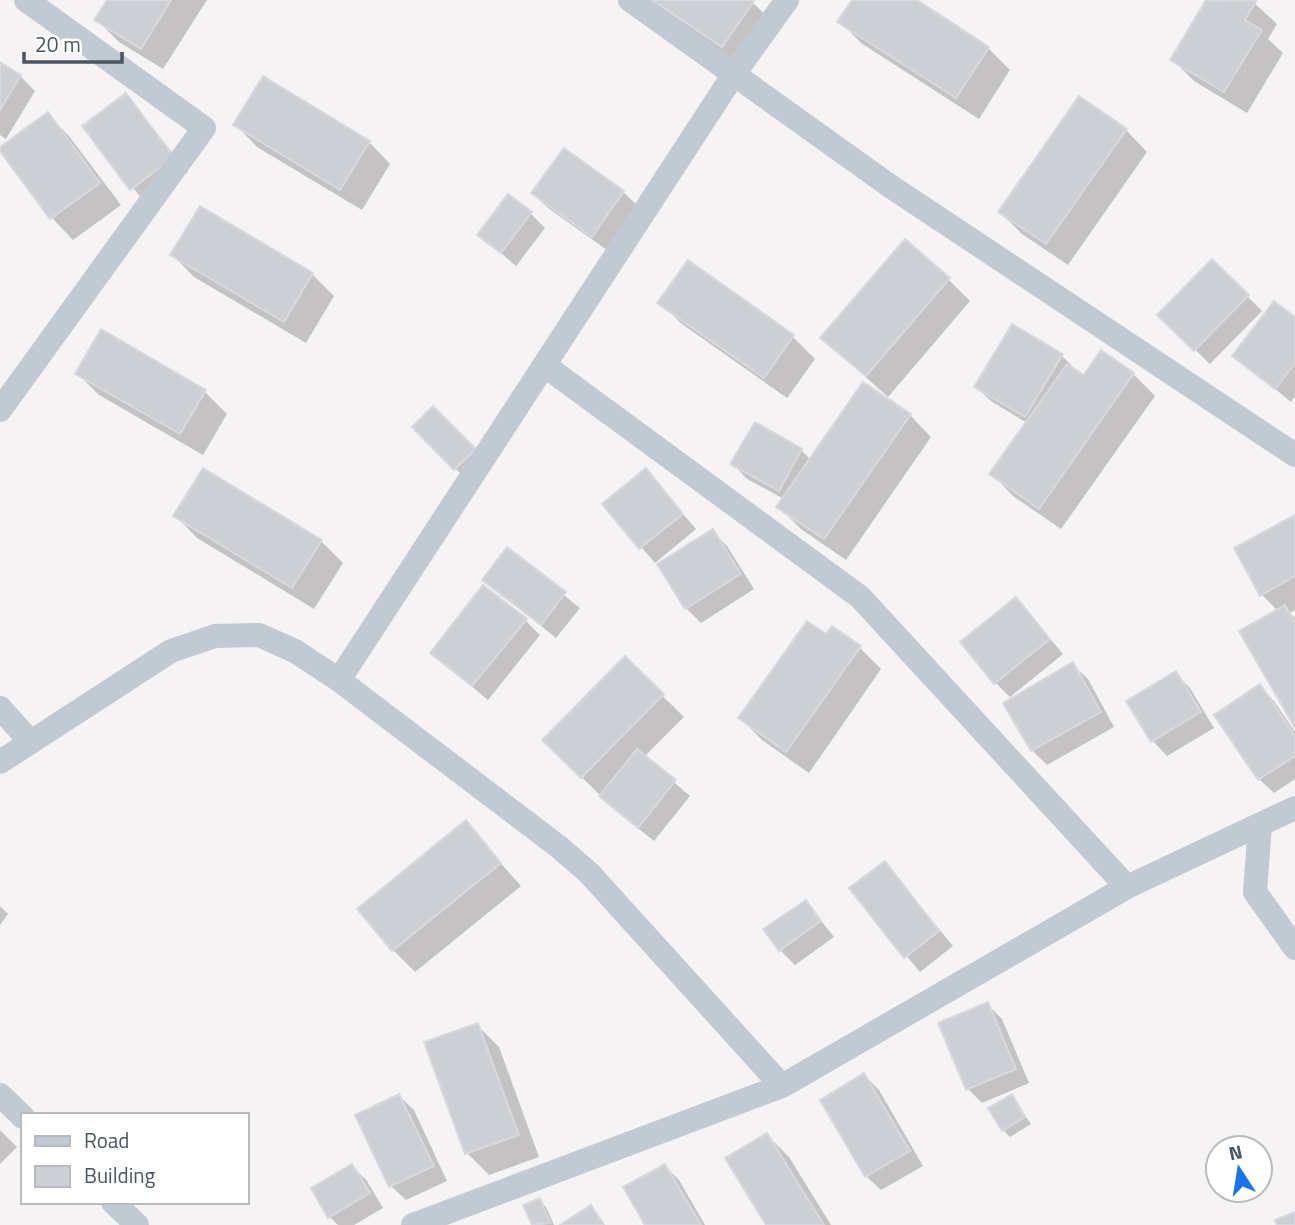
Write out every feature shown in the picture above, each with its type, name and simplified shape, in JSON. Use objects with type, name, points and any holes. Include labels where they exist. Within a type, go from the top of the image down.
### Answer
[{"type":"street","points":[[0,410],[204,128],[26,0]]},
{"type":"street","points":[[630,0],[890,186],[1295,454]]},
{"type":"street","points":[[339,680],[734,75],[787,0]]},
{"type":"street","points":[[544,365],[860,597],[1127,887]]},
{"type":"street","points":[[0,762],[29,740],[171,651],[215,636],[259,635],[295,651],[339,680],[559,847],[589,873],[782,1086]]},
{"type":"street","points":[[0,708],[29,740]]},
{"type":"street","points":[[413,1225],[782,1086],[1127,887],[1295,808]]},
{"type":"street","points":[[1260,825],[1255,892],[1295,947]]},
{"type":"street","points":[[0,1095],[21,1114]]},
{"type":"street","points":[[115,1204],[137,1225]]},
{"type":"building","points":[[107,0],[171,0],[141,49],[94,20]]},
{"type":"building","points":[[652,0],[753,0],[754,1],[722,47]]},
{"type":"building","points":[[852,0],[917,0],[989,47],[956,98],[837,22]]},
{"type":"building","points":[[1206,0],[1256,1],[1245,20],[1262,30],[1224,92],[1170,60]]},
{"type":"building","points":[[0,62],[21,75],[0,110]]},
{"type":"building","points":[[263,76],[370,141],[340,190],[233,125]]},
{"type":"building","points":[[126,93],[174,157],[130,190],[82,126]]},
{"type":"building","points":[[1079,96],[1127,129],[1046,244],[998,212]]},
{"type":"building","points":[[48,112],[100,183],[50,219],[0,151],[0,147]]},
{"type":"building","points":[[564,148],[624,191],[592,237],[531,193]]},
{"type":"building","points":[[508,194],[532,212],[501,253],[477,235]]},
{"type":"building","points":[[200,206],[313,273],[284,322],[170,255]]},
{"type":"building","points":[[905,239],[950,278],[866,376],[820,338]]},
{"type":"building","points":[[1212,259],[1249,295],[1194,351],[1157,315]]},
{"type":"building","points":[[688,260],[794,335],[764,378],[657,303]]},
{"type":"building","points":[[1274,301],[1295,317],[1295,363],[1275,389],[1232,356]]},
{"type":"building","points":[[1012,324],[1063,354],[1025,417],[974,387]]},
{"type":"building","points":[[101,329],[206,390],[180,434],[75,374]]},
{"type":"building","points":[[1101,350],[1134,373],[1039,509],[989,474],[1067,364],[1084,375]]},
{"type":"building","points":[[863,382],[911,414],[824,539],[776,507]]},
{"type":"building","points":[[433,406],[476,449],[454,470],[412,427]]},
{"type":"building","points":[[755,422],[802,449],[779,491],[730,464]]},
{"type":"building","points":[[203,468],[322,540],[292,588],[173,516]]},
{"type":"building","points":[[646,468],[683,514],[639,549],[602,504]]},
{"type":"building","points":[[1295,515],[1295,576],[1260,596],[1234,548]]},
{"type":"building","points":[[713,529],[741,574],[685,609],[657,564]]},
{"type":"building","points":[[507,547],[566,592],[541,625],[482,580]]},
{"type":"building","points":[[483,585],[527,619],[472,686],[430,653]]},
{"type":"building","points":[[1016,597],[1050,639],[994,684],[960,642]]},
{"type":"building","points":[[1285,605],[1295,623],[1295,728],[1239,631]]},
{"type":"building","points":[[807,621],[826,634],[832,626],[861,646],[786,752],[738,718]]},
{"type":"building","points":[[625,656],[664,694],[581,778],[542,740]]},
{"type":"building","points":[[1073,662],[1101,712],[1031,751],[1003,703]]},
{"type":"building","points":[[1176,671],[1201,712],[1151,742],[1126,701]]},
{"type":"building","points":[[1260,684],[1295,736],[1295,756],[1258,780],[1214,715]]},
{"type":"building","points":[[637,749],[676,780],[638,828],[599,796]]},
{"type":"building","points":[[466,820],[501,863],[392,951],[357,909]]},
{"type":"building","points":[[885,861],[939,931],[904,958],[849,888]]},
{"type":"building","points":[[806,900],[821,921],[779,951],[763,929]]},
{"type":"building","points":[[988,1002],[1016,1069],[966,1090],[938,1023]]},
{"type":"building","points":[[478,1023],[519,1135],[465,1154],[424,1042]]},
{"type":"building","points":[[864,1073],[910,1151],[865,1177],[820,1100]]},
{"type":"building","points":[[399,1094],[434,1166],[389,1187],[355,1115]]},
{"type":"building","points":[[1012,1094],[1025,1117],[1002,1131],[988,1108]]},
{"type":"building","points":[[767,1133],[824,1225],[766,1225],[725,1158]]},
{"type":"building","points":[[352,1164],[370,1193],[328,1218],[311,1188]]},
{"type":"building","points":[[665,1164],[701,1225],[645,1225],[623,1187]]},
{"type":"building","points":[[540,1198],[550,1223],[532,1225],[523,1205]]},
{"type":"building","points":[[591,1205],[604,1225],[560,1225]]},
{"type":"building","points":[[1295,1212],[1295,1225],[1277,1225],[1275,1220]]}]
